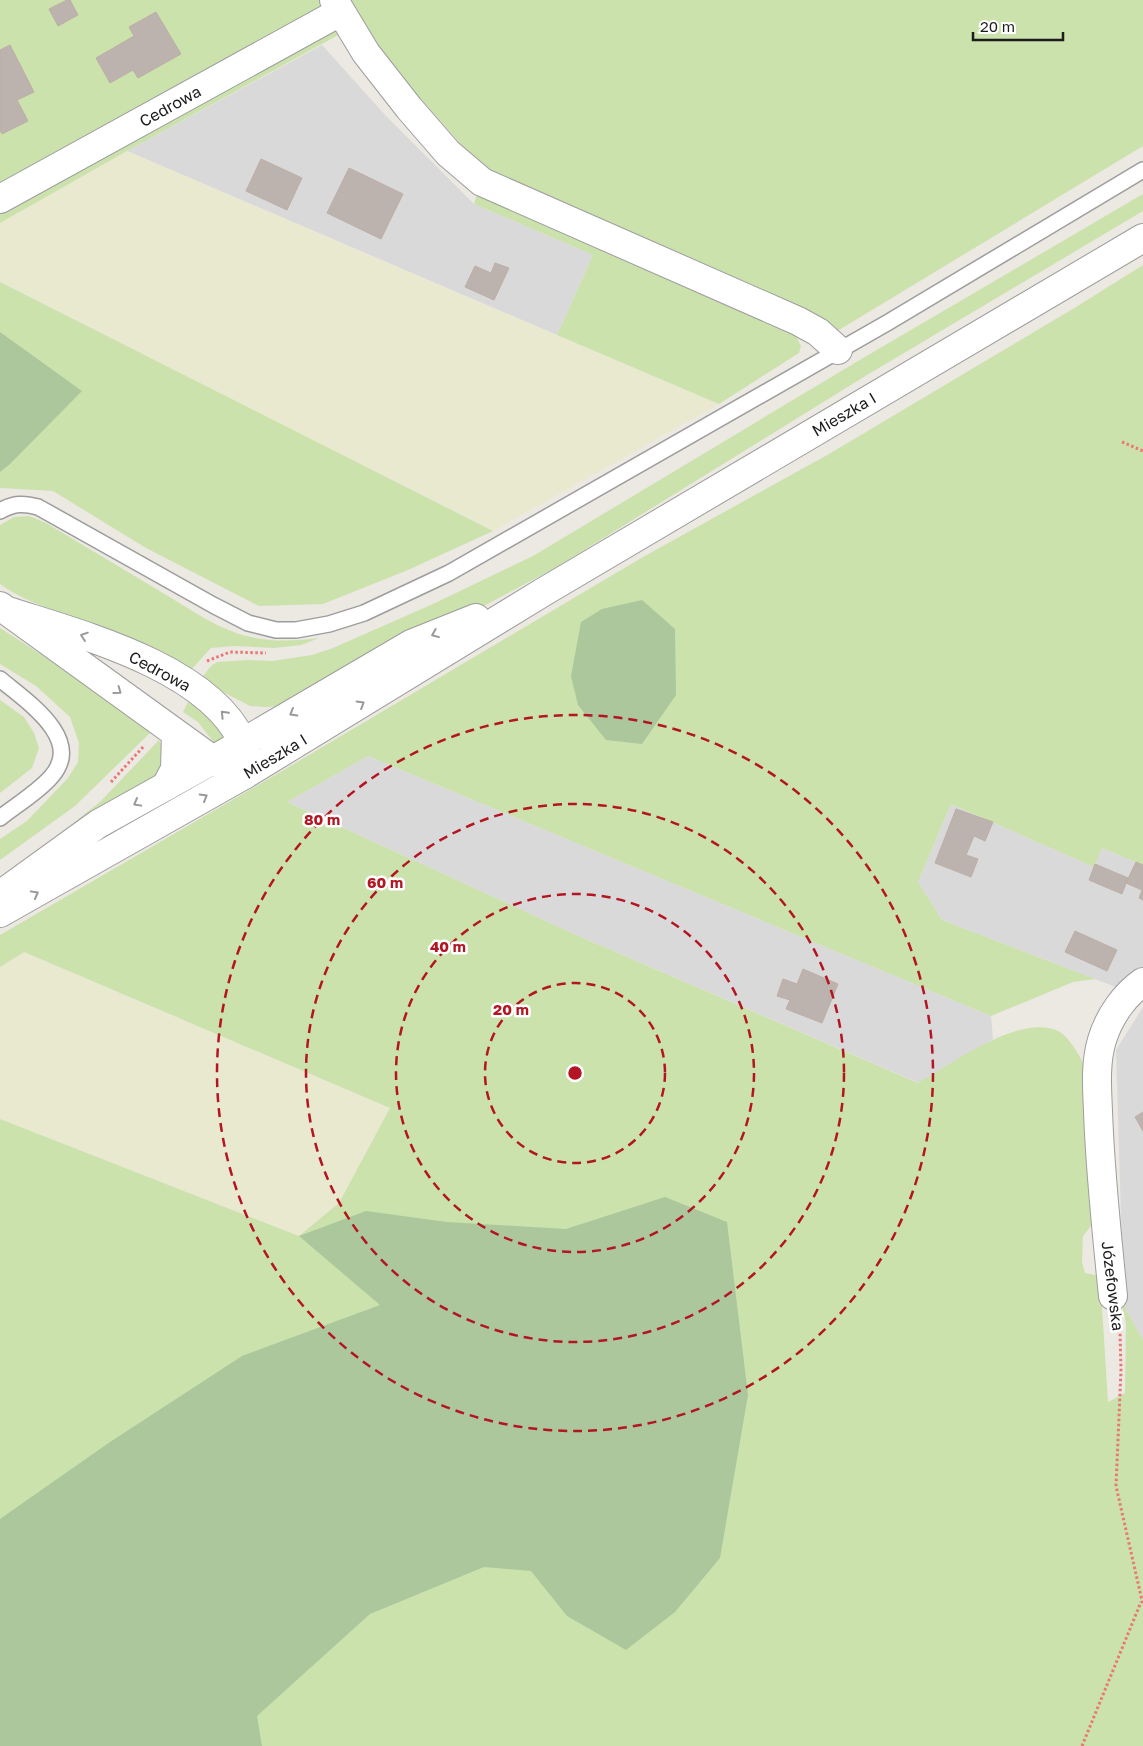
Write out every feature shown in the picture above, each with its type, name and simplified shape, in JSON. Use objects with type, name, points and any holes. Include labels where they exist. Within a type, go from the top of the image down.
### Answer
[{"type":"street","name":"Cedrowa","points":[[0,199],[337,6]]},
{"type":"street","points":[[337,6],[366,53],[409,108],[448,153],[482,182],[798,321],[818,332],[838,350]]},
{"type":"street","name":"Mieszka I","points":[[0,913],[244,774],[545,591],[1143,238]]},
{"type":"street","name":"Mieszka I","points":[[0,895],[98,824],[213,760],[411,644],[545,591]]},
{"type":"street","name":"Cedrowa","points":[[4,608],[87,637],[147,661],[190,684],[230,720],[242,742],[245,760],[244,774],[213,760],[4,608]]},
{"type":"street","points":[[166,786],[175,769],[176,734]]},
{"type":"street","name":"Józefowska","points":[[1113,1296],[1099,1156],[1097,1068],[1102,1039],[1112,1019],[1125,997],[1143,982]]},
{"type":"lane","points":[[0,511],[10,505],[25,504],[38,507],[248,623],[276,630],[296,630],[329,624],[364,613],[449,573],[838,350],[1143,170]]},
{"type":"lane","points":[[0,679],[43,717],[55,731],[61,744],[61,759],[51,776],[0,818]]},
{"type":"path","points":[[1122,442],[1143,451]]},
{"type":"path","name":"Józefowska","points":[[1113,1296],[1120,1342],[1116,1486],[1142,1603]]},
{"type":"path","points":[[1082,1746],[1142,1603]]},
{"type":"shaded area","points":[[322,45],[386,116],[474,204],[593,255],[557,335],[127,151]]},
{"type":"shaded area","points":[[368,756],[991,1016],[993,1039],[919,1083],[574,934],[287,802]]},
{"type":"shaded area","points":[[951,804],[1094,867],[1102,848],[1143,865],[1143,994],[1113,986],[942,920],[918,882]]},
{"type":"shaded area","points":[[1143,1007],[1143,1340],[1126,1310],[1123,1283],[1116,1050]]},
{"type":"green space","points":[[0,0],[1143,0],[1143,146],[839,330],[826,327],[694,267],[480,166],[412,89],[360,23],[0,223]]},
{"type":"green space","points":[[127,151],[719,404],[493,531],[0,282],[0,223]]},
{"type":"green space","points":[[478,191],[789,329],[801,346],[799,353],[719,404],[557,335],[593,255],[474,204]]},
{"type":"green space","points":[[1143,194],[1143,211],[867,375],[555,568],[480,608],[280,706],[250,706],[200,680],[211,666],[217,662],[272,661],[312,655],[333,648],[433,604],[533,556],[858,361]]},
{"type":"green space","points":[[1143,265],[1143,865],[1102,848],[1094,867],[951,804],[918,882],[942,920],[1095,979],[1073,982],[991,1016],[368,756],[287,802],[574,934],[918,1083],[966,1054],[1004,1035],[1023,1029],[1040,1027],[1056,1030],[1065,1036],[1086,1068],[1091,1226],[1083,1236],[1082,1262],[1085,1273],[1100,1276],[1108,1402],[1125,1393],[1126,1323],[1120,1298],[1118,1251],[1122,1247],[1126,1310],[1143,1340],[1143,1746],[0,1746],[0,1119],[299,1236],[339,1203],[390,1108],[24,952],[0,967],[0,935],[277,774],[643,557],[829,454]]},
{"type":"green space","points":[[0,282],[493,531],[408,570],[323,604],[259,606],[146,548],[53,491],[0,488]]},
{"type":"green space","points":[[0,332],[82,391],[0,472]]},
{"type":"green space","points":[[29,516],[46,523],[228,630],[268,640],[319,638],[301,645],[274,648],[233,646],[211,648],[189,672],[25,598],[0,584],[0,525],[14,517]]},
{"type":"green space","points":[[642,600],[675,629],[676,695],[642,744],[606,740],[578,705],[571,676],[581,622],[602,609]]},
{"type":"green space","points":[[0,628],[95,689],[152,731],[75,806],[0,860],[0,839],[27,821],[68,778],[78,762],[79,743],[70,717],[36,686],[0,664]]},
{"type":"green space","points":[[0,700],[24,717],[34,733],[39,748],[32,768],[0,793]]},
{"type":"green space","points":[[188,702],[204,713],[218,727],[223,738],[216,745],[198,722],[183,712]]},
{"type":"green space","points":[[159,740],[165,756],[163,765],[153,779],[63,836],[65,830],[101,801]]},
{"type":"green space","points":[[23,952],[390,1108],[339,1203],[299,1236],[0,1119],[0,967]]},
{"type":"green space","points":[[665,1197],[727,1222],[748,1395],[720,1558],[675,1612],[626,1650],[567,1616],[531,1571],[484,1567],[370,1614],[257,1716],[262,1746],[0,1746],[0,1519],[110,1442],[242,1356],[380,1305],[299,1236],[366,1211],[447,1222],[566,1229]]},
{"type":"building","points":[[70,0],[78,15],[58,26],[49,9]]},
{"type":"building","points":[[156,12],[181,54],[138,78],[133,70],[110,83],[96,58],[134,36],[129,27]]},
{"type":"building","points":[[10,45],[34,92],[17,100],[28,121],[2,134],[0,130],[0,50]]},
{"type":"building","points":[[261,159],[302,178],[287,210],[246,191]]},
{"type":"building","points":[[349,168],[403,194],[381,239],[327,213]]},
{"type":"building","points":[[495,263],[509,268],[494,300],[465,287],[475,266],[491,273]]},
{"type":"building","points":[[956,809],[993,822],[985,841],[974,836],[966,855],[978,859],[971,877],[935,863]]},
{"type":"building","points":[[1136,862],[1143,865],[1143,900],[1139,898],[1142,890],[1126,883]]},
{"type":"building","points":[[1095,864],[1128,878],[1122,894],[1089,880]]},
{"type":"building","points":[[1075,931],[1117,950],[1107,971],[1065,952]]},
{"type":"building","points":[[803,969],[838,984],[822,1023],[786,1009],[790,1000],[777,996],[783,979],[797,984]]},
{"type":"building","points":[[1143,1112],[1143,1131],[1135,1117]]}]
